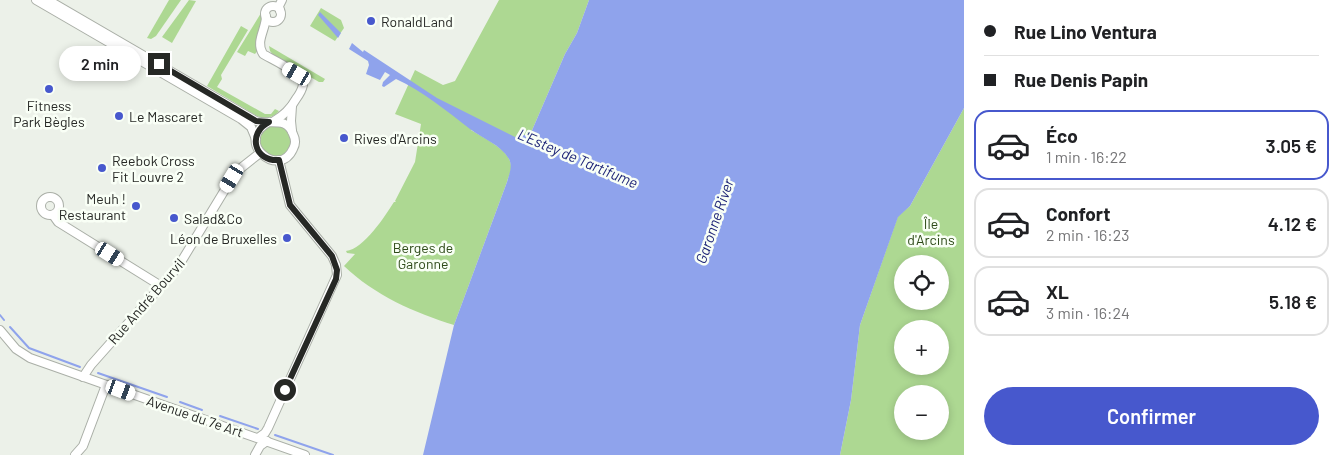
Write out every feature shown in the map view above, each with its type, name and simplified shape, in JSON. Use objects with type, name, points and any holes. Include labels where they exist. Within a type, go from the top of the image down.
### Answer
[{"type":"street","points":[[36,0],[241,119],[251,127],[260,153],[269,159],[279,160],[285,158],[294,148],[295,142],[291,121],[292,106]]},
{"type":"street","points":[[48,0],[256,121],[284,123],[292,131]]},
{"type":"street","points":[[256,140],[260,129],[282,116],[292,106],[302,88],[302,82],[297,74],[263,54],[259,45],[267,11],[277,0]]},
{"type":"street","points":[[274,60],[265,49],[264,43],[275,22],[280,18],[282,0]]},
{"type":"street","points":[[270,7],[275,7],[280,11]]},
{"type":"street","points":[[266,16],[270,21],[275,22]]},
{"type":"street","name":"Rue André Bourvil","points":[[83,377],[91,365],[178,267],[232,178],[260,153]]},
{"type":"street","points":[[258,438],[268,428],[337,275],[336,265],[332,256],[288,202],[279,160]]},
{"type":"street","points":[[54,215],[58,222],[161,286]]},
{"type":"street","name":"Avenue du 7e Art","points":[[0,330],[16,349],[30,358],[305,455]]},
{"type":"street","points":[[75,455],[84,446],[106,385]]},
{"type":"street","points":[[256,455],[260,446],[267,441]]},
{"type":"green space","points":[[169,0],[181,0],[156,36],[151,39],[147,38]]},
{"type":"green space","points":[[189,0],[196,1],[172,43],[162,37]]},
{"type":"green space","name":"Berges de Garonne","points":[[499,0],[589,0],[577,33],[565,54],[530,135],[522,135],[515,138],[478,120],[471,130],[501,149],[510,160],[511,168],[454,325],[410,309],[368,286],[344,266],[355,254],[347,253],[346,251],[360,244],[380,223],[394,202],[396,202],[415,162],[421,124],[395,114],[415,70],[443,85],[455,81]]},
{"type":"green space","points":[[321,8],[341,20],[344,28],[335,41],[310,26]]},
{"type":"green space","points":[[261,13],[263,18],[258,50],[255,54],[248,51],[245,56],[237,52]]},
{"type":"green space","points":[[241,26],[248,30],[221,75],[222,79],[217,87],[265,114],[271,114],[275,109],[279,111],[266,118],[257,116],[207,86]]},
{"type":"green space","points":[[269,46],[325,79],[323,82],[319,82],[274,56]]},
{"type":"green space","name":"Île d'Arcins","points":[[964,108],[964,455],[840,455],[851,400],[860,325],[898,216],[910,206]]},
{"type":"green space","points":[[275,125],[281,126],[286,130],[290,135],[290,147],[286,152],[281,156],[275,157],[269,156],[264,152],[260,147],[259,141],[260,135],[264,130],[269,126]]},
{"type":"water","points":[[589,0],[964,0],[964,108],[910,206],[898,217],[860,325],[851,400],[840,455],[423,455],[454,325],[507,182],[511,165],[509,159],[496,146],[415,89],[396,79],[384,87],[382,86],[383,82],[390,75],[385,72],[380,80],[366,74],[369,65],[368,61],[349,49],[352,43],[363,52],[364,50],[437,98],[515,137],[530,135],[565,54],[577,33]]},
{"type":"water","points":[[320,12],[341,33],[338,38],[318,15]]},
{"type":"waterway","points":[[0,315],[4,320]]},
{"type":"waterway","points":[[10,327],[29,348],[80,367]]},
{"type":"waterway","points":[[98,373],[167,397]]},
{"type":"waterway","points":[[180,402],[202,410]]},
{"type":"waterway","points":[[220,416],[258,429]]},
{"type":"waterway","points":[[275,435],[333,455]]},
{"type":"place","name":"RonaldLand","points":[[371,21]]},
{"type":"place","name":"Fitness Park Bègles","points":[[49,89]]},
{"type":"place","name":"Le Mascaret","points":[[119,116]]},
{"type":"place","name":"Rives d'Arcins","points":[[344,138]]},
{"type":"place","name":"Reebok Cross Fit Louvre 2","points":[[102,168]]},
{"type":"place","name":"Meuh ! Restaurant","points":[[136,206]]},
{"type":"place","name":"Salad&Co","points":[[174,218]]},
{"type":"place","name":"Léon de Bruxelles","points":[[287,238]]},
{"type":"route","points":[[159,64],[256,121],[269,122],[257,134],[256,145],[264,157],[279,160],[288,202],[332,256],[336,265],[336,279],[285,390]]},
{"type":"water label","name":"L'Estey de Tartifume","points":[[578,158]]},
{"type":"water label","name":"Garonne River","points":[[714,221]]}]
